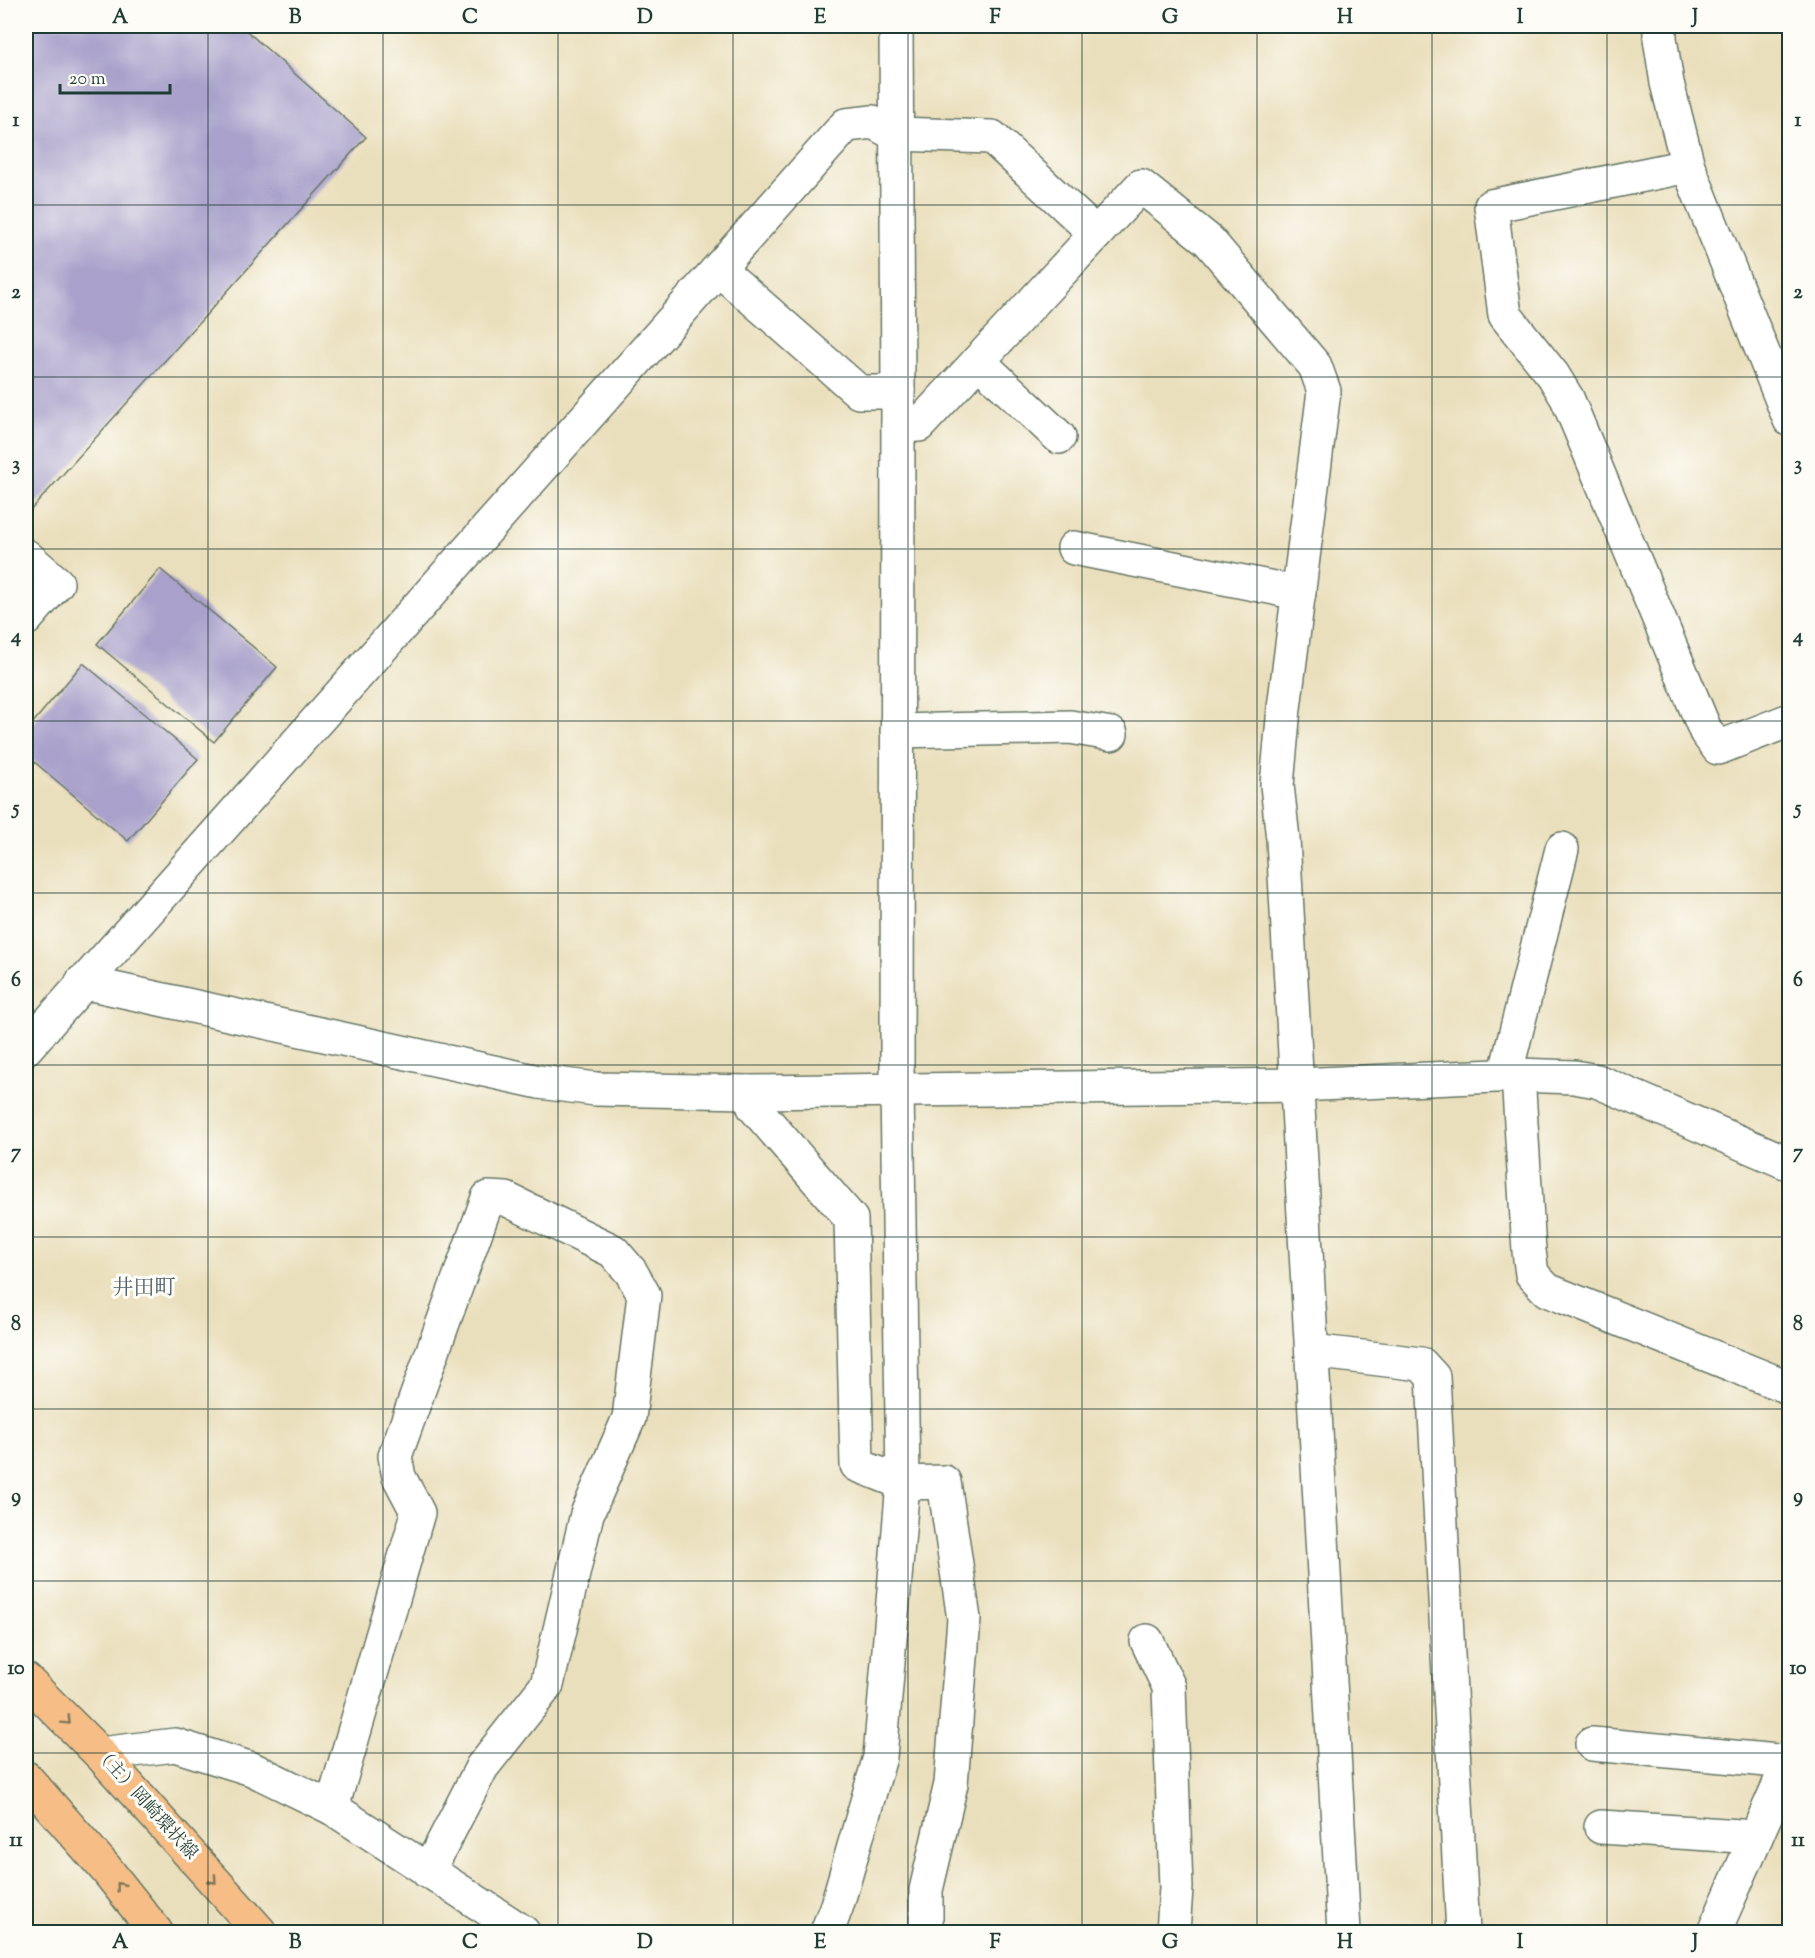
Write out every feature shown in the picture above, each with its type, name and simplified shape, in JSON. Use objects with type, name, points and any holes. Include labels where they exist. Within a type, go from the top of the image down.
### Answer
[{"type":"main road","name":"（主）岡崎環状線","points":[[26,1680],[100,1754],[260,1932]]},
{"type":"main road","points":[[26,1778],[106,1869],[156,1932]]},
{"type":"street","points":[[827,1932],[880,1757],[903,1483],[897,1089],[896,26]]},
{"type":"street","points":[[1660,26],[1667,83],[1688,166],[1790,420]]},
{"type":"street","points":[[26,1048],[82,982],[846,124],[873,122],[895,134],[992,137],[1096,234]]},
{"type":"street","points":[[1688,166],[1491,206],[1505,315],[1553,375],[1567,398],[1706,732],[1718,748],[1790,720]]},
{"type":"street","points":[[898,426],[919,425],[1142,186],[1209,241],[1315,366],[1324,391],[1284,708],[1277,785],[1283,839],[1344,1932]]},
{"type":"street","points":[[721,266],[730,279],[859,392],[898,390]]},
{"type":"street","points":[[978,362],[1059,437]]},
{"type":"street","points":[[1074,548],[1299,593]]},
{"type":"street","points":[[26,556],[57,583],[26,619]]},
{"type":"street","points":[[897,731],[1070,727],[1111,734]]},
{"type":"street","points":[[1562,849],[1512,1076],[1532,1274],[1547,1290],[1790,1388]]},
{"type":"street","points":[[82,982],[539,1082],[596,1089],[748,1092],[1297,1085],[1512,1076],[1574,1077],[1597,1081],[1790,1164]]},
{"type":"street","points":[[748,1092],[754,1107],[851,1219],[857,1465],[903,1483],[944,1482],[964,1619],[951,1784],[926,1890],[927,1932]]},
{"type":"street","points":[[332,1808],[418,1513],[399,1477],[395,1456],[488,1198],[506,1199],[613,1251],[631,1272],[644,1295],[629,1418],[587,1514],[547,1685],[482,1767],[429,1872]]},
{"type":"street","points":[[1312,1351],[1420,1364],[1433,1377],[1463,1932]]},
{"type":"street","points":[[1147,1641],[1169,1687],[1176,1888],[1173,1932]]},
{"type":"street","points":[[1592,1744],[1789,1761],[1714,1932]]},
{"type":"street","points":[[100,1754],[175,1745],[252,1769],[332,1808],[523,1932]]},
{"type":"street","points":[[1601,1827],[1756,1837]]},
{"type":"building","points":[[26,26],[241,26],[366,137],[29,512],[26,509]]},
{"type":"building","points":[[160,569],[277,667],[214,742],[97,644]]},
{"type":"building","points":[[83,663],[198,759],[128,841],[26,755],[26,731]]},
{"type":"district","name":"井田町","points":[[144,1289]]}]
